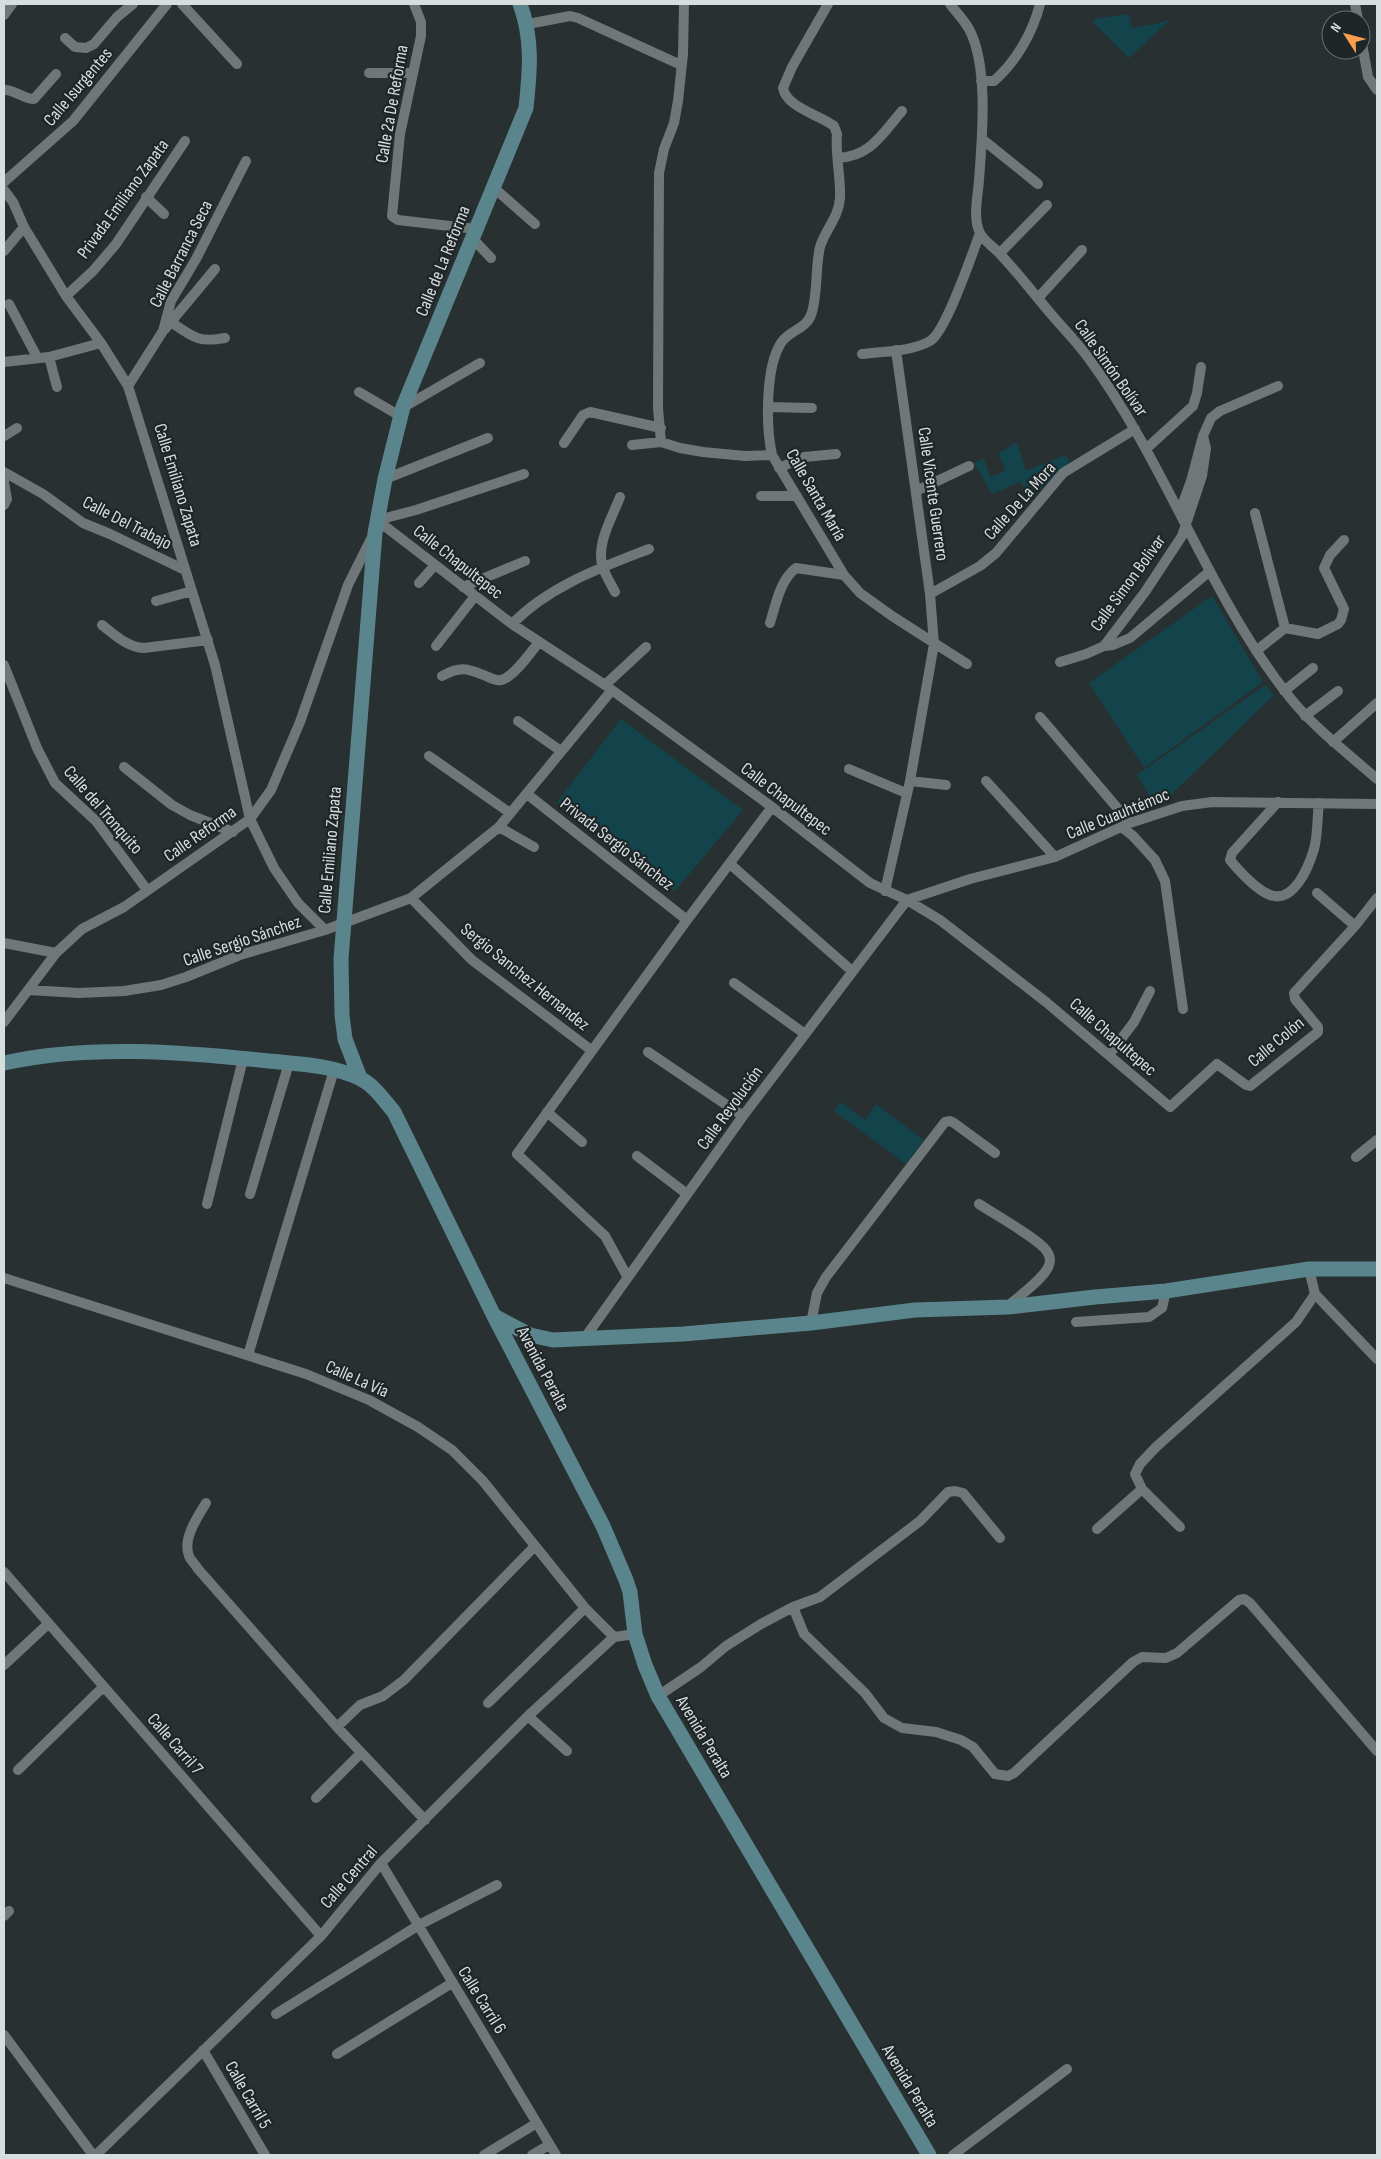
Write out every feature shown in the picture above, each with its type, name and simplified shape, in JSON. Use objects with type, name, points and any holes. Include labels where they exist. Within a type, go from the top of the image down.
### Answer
[{"type":"street","points":[[4,15],[12,4]]},
{"type":"street","points":[[65,38],[75,47],[86,48],[94,44],[117,17],[133,4]]},
{"type":"street","name":"Calle Isurgentes","points":[[4,182],[74,122],[167,4]]},
{"type":"street","points":[[182,4],[237,64]]},
{"type":"street","name":"Calle 2a De Reforma","points":[[414,4],[422,22],[422,28],[400,134],[392,216],[398,220],[474,234]]},
{"type":"street","name":"Calle de La Reforma","points":[[377,526],[385,479],[401,412],[526,108],[530,61],[528,24],[520,4]]},
{"type":"street","points":[[660,442],[661,428],[658,408],[659,173],[664,149],[674,123],[681,65],[684,4]]},
{"type":"street","name":"Calle Santa María","points":[[828,4],[792,67],[784,88],[787,98],[834,126],[837,134],[840,198],[835,218],[821,246],[812,313],[804,324],[781,342],[776,354],[771,374],[768,407],[768,436],[772,455],[844,576],[860,593],[934,644],[967,664]]},
{"type":"street","points":[[862,354],[896,350],[922,344],[935,337],[940,330],[962,280],[980,233],[977,225],[977,202],[982,139],[981,81],[977,50],[969,29],[950,4]]},
{"type":"street","points":[[981,81],[994,82],[1006,71],[1030,34],[1040,4]]},
{"type":"street","points":[[528,24],[570,16],[578,18],[681,65]]},
{"type":"street","points":[[1365,60],[1368,77],[1377,90]]},
{"type":"street","points":[[369,74],[413,72]]},
{"type":"street","points":[[4,90],[9,90],[28,99],[34,99],[56,74]]},
{"type":"street","points":[[838,158],[851,158],[861,154],[875,142],[902,111]]},
{"type":"street","points":[[982,139],[1038,184]]},
{"type":"street","name":"Privada Emiliano Zapata","points":[[66,296],[93,271],[116,244],[185,141]]},
{"type":"street","name":"Calle Barranca Seca","points":[[128,386],[163,331],[171,301],[196,259],[246,161]]},
{"type":"street","points":[[493,187],[535,224]]},
{"type":"street","name":"Calle Emiliano Zapata","points":[[4,190],[13,202],[24,227],[66,296],[101,343],[128,386],[208,640],[250,819],[274,868],[298,903],[324,930]]},
{"type":"street","points":[[146,198],[164,214]]},
{"type":"street","points":[[1000,254],[1046,205]]},
{"type":"street","points":[[4,251],[24,227]]},
{"type":"street","name":"Calle Simón Bolívar","points":[[980,233],[1087,356],[1147,448],[1210,571],[1256,651],[1284,691],[1304,716],[1377,779]]},
{"type":"street","points":[[474,234],[491,258]]},
{"type":"street","points":[[1038,298],[1082,250]]},
{"type":"street","points":[[163,331],[215,269]]},
{"type":"street","points":[[9,304],[37,357]]},
{"type":"street","points":[[171,322],[200,339],[208,341],[225,338]]},
{"type":"street","points":[[4,362],[49,357],[101,343]]},
{"type":"street","name":"Calle Vicente Guerrero","points":[[896,350],[930,594],[934,644]]},
{"type":"street","points":[[49,357],[57,387]]},
{"type":"street","points":[[359,392],[401,412],[480,363]]},
{"type":"street","points":[[1147,448],[1193,406],[1201,367]]},
{"type":"street","points":[[1180,510],[1192,480],[1203,436],[1212,418],[1220,411],[1278,386]]},
{"type":"street","points":[[768,407],[812,408]]},
{"type":"street","points":[[564,443],[583,415],[590,412],[661,428]]},
{"type":"street","points":[[4,436],[17,428]]},
{"type":"street","name":"Calle De La Mora","points":[[930,594],[980,566],[996,553],[1063,473],[1134,429]]},
{"type":"street","points":[[1187,524],[1205,463],[1206,448],[1203,436]]},
{"type":"street","points":[[385,479],[488,438]]},
{"type":"street","points":[[632,445],[660,442],[703,452],[745,456],[772,455]]},
{"type":"street","points":[[778,468],[804,457],[836,454]]},
{"type":"street","points":[[916,491],[969,466]]},
{"type":"street","name":"Calle Del Trabajo","points":[[4,472],[43,494],[83,523],[185,570]]},
{"type":"street","points":[[377,526],[416,510],[524,474]]},
{"type":"street","points":[[4,482],[6,499],[4,505]]},
{"type":"street","points":[[761,496],[797,496]]},
{"type":"street","points":[[615,592],[603,567],[601,554],[603,541],[620,497]]},
{"type":"street","points":[[1255,513],[1285,628]]},
{"type":"street","name":"Calle Simon Bolivar","points":[[1060,662],[1104,646],[1174,549],[1187,524]]},
{"type":"street","name":"Calle Emiliano Zapata","points":[[360,1078],[345,1039],[342,1015],[341,959],[377,526]]},
{"type":"street","name":"Calle Chapultepec","points":[[377,526],[386,527],[512,624],[608,688],[772,807],[870,883],[907,900],[940,920],[1046,1002],[1170,1107]]},
{"type":"street","name":"Calle Reforma","points":[[4,1022],[56,953],[82,928],[124,907],[250,819],[271,790],[300,722],[348,585],[377,526]]},
{"type":"street","points":[[1256,651],[1285,628],[1318,634],[1338,624],[1344,616],[1344,609],[1324,568],[1330,555],[1344,540]]},
{"type":"street","points":[[512,624],[524,611],[551,592],[603,567],[648,549]]},
{"type":"street","points":[[463,587],[525,561]]},
{"type":"street","points":[[419,583],[435,565]]},
{"type":"street","points":[[770,623],[783,584],[789,573],[796,568],[844,576]]},
{"type":"street","points":[[1104,646],[1113,645],[1130,638],[1210,571]]},
{"type":"street","points":[[156,601],[192,591]]},
{"type":"street","points":[[436,646],[475,596]]},
{"type":"street","points":[[102,625],[129,645],[135,647],[208,640]]},
{"type":"street","points":[[442,676],[455,669],[464,668],[492,679],[501,680],[513,673],[539,642]]},
{"type":"street","points":[[885,891],[910,781],[934,644]]},
{"type":"street","name":"Calle Sergio Sánchez","points":[[29,990],[78,993],[124,991],[161,984],[186,977],[240,954],[324,930],[411,898],[498,827],[528,794],[608,688],[646,647]]},
{"type":"street","name":"Calle del Tronquito","points":[[4,665],[37,748],[55,783],[96,820],[147,890]]},
{"type":"street","points":[[1284,691],[1313,668]]},
{"type":"street","points":[[1304,716],[1338,691]]},
{"type":"street","points":[[1333,742],[1377,703]]},
{"type":"street","points":[[1040,717],[1127,825],[1133,836],[1155,860],[1165,881],[1183,1009]]},
{"type":"street","points":[[518,721],[561,751]]},
{"type":"street","points":[[429,756],[510,813]]},
{"type":"street","points":[[124,767],[172,805],[190,815],[233,832]]},
{"type":"street","points":[[849,769],[906,793]]},
{"type":"street","points":[[910,781],[946,785]]},
{"type":"street","points":[[986,781],[1055,857]]},
{"type":"street","name":"Privada Sergio Sánchez","points":[[528,794],[687,920]]},
{"type":"street","name":"Calle Cuauhtémoc","points":[[907,900],[970,879],[1055,857],[1127,825],[1182,806],[1212,802],[1377,804]]},
{"type":"street","points":[[1278,802],[1232,853],[1230,860],[1250,880],[1269,895],[1274,896],[1280,896],[1291,891],[1308,868],[1314,848],[1318,803]]},
{"type":"street","name":"Sergio Sanchez Hernandez","points":[[411,898],[472,960],[591,1050],[772,807]]},
{"type":"street","points":[[498,827],[534,847]]},
{"type":"street","points":[[730,864],[852,971]]},
{"type":"street","points":[[1317,894],[1355,926]]},
{"type":"street","name":"Calle Colón","points":[[1170,1107],[1217,1064],[1249,1086],[1318,1032],[1318,1027],[1295,999],[1294,993],[1355,926],[1377,898]]},
{"type":"street","name":"Calle Revolución","points":[[584,1339],[627,1276],[743,1116],[907,900]]},
{"type":"street","points":[[4,943],[56,953]]},
{"type":"street","points":[[734,983],[805,1034]]},
{"type":"street","points":[[1109,1054],[1134,1022],[1150,991]]},
{"type":"street","points":[[591,1050],[517,1156],[605,1236],[627,1276]]},
{"type":"street","points":[[648,1052],[743,1116]]},
{"type":"street","points":[[4,1063],[27,1058],[92,1053],[189,1055],[314,1066],[360,1078]]},
{"type":"street","points":[[207,1204],[243,1059]]},
{"type":"street","points":[[250,1194],[290,1063]]},
{"type":"street","points":[[248,1355],[334,1070]]},
{"type":"street","name":"Avenida Peralta","points":[[360,1078],[370,1085],[394,1112],[494,1316],[604,1526],[626,1580],[635,1634],[658,1696],[929,2155]]},
{"type":"street","points":[[547,1112],[582,1142]]},
{"type":"street","points":[[811,1324],[818,1293],[826,1277],[946,1122],[950,1120],[995,1153]]},
{"type":"street","points":[[1356,1157],[1377,1140]]},
{"type":"street","points":[[637,1156],[687,1194]]},
{"type":"street","points":[[979,1204],[1036,1242],[1046,1250],[1049,1257],[1050,1264],[1045,1272],[1008,1307]]},
{"type":"street","points":[[494,1316],[535,1337],[553,1340],[584,1339],[811,1324],[915,1310],[1008,1307],[1166,1291],[1309,1269],[1377,1268]]},
{"type":"street","points":[[1309,1269],[1315,1294],[1377,1359]]},
{"type":"street","name":"Calle La Vía","points":[[4,1278],[306,1374],[369,1400],[425,1431],[452,1450],[483,1481],[584,1608],[614,1638]]},
{"type":"street","points":[[1076,1322],[1149,1317],[1162,1308],[1166,1291]]},
{"type":"street","points":[[1180,1527],[1142,1489],[1135,1474],[1140,1464],[1156,1446],[1296,1322],[1315,1294]]},
{"type":"street","points":[[1097,1528],[1142,1489]]},
{"type":"street","points":[[658,1696],[702,1667],[726,1646],[760,1624],[793,1607],[820,1597],[920,1521],[948,1492],[963,1493],[1000,1538]]},
{"type":"street","points":[[206,1503],[190,1530],[189,1556],[198,1569],[337,1727],[425,1820]]},
{"type":"street","points":[[337,1727],[360,1705],[383,1696],[404,1680],[534,1547]]},
{"type":"street","name":"Calle Carril 7","points":[[4,1572],[321,1936]]},
{"type":"street","points":[[793,1607],[804,1634],[865,1693],[884,1718],[902,1728],[936,1732],[961,1740],[972,1747],[992,1771],[998,1775],[1008,1776],[1014,1773],[1133,1662],[1142,1657],[1166,1658],[1177,1653],[1230,1607],[1244,1598],[1263,1617],[1377,1751]]},
{"type":"street","points":[[488,1703],[584,1608]]},
{"type":"street","points":[[4,1665],[48,1624]]},
{"type":"street","points":[[614,1638],[635,1634]]},
{"type":"street","name":"Calle Central","points":[[94,2155],[321,1936],[381,1862],[528,1716],[614,1638]]},
{"type":"street","points":[[18,1770],[105,1688]]},
{"type":"street","points":[[528,1716],[567,1751]]},
{"type":"street","points":[[316,1798],[361,1753]]},
{"type":"street","name":"Calle Carril 6","points":[[381,1862],[556,2155]]},
{"type":"street","points":[[276,2014],[419,1926],[497,1885]]},
{"type":"street","points":[[337,2054],[452,1983]]},
{"type":"street","points":[[4,2035],[94,2155]]},
{"type":"street","name":"Calle Carril 5","points":[[203,2050],[264,2155]]},
{"type":"street","points":[[954,2155],[1067,2068]]},
{"type":"street","points":[[484,2155],[537,2123]]},
{"type":"street","points":[[532,2155],[549,2145]]},
{"type":"shaded area","points":[[1129,14],[1132,28],[1160,23],[1172,18],[1129,58],[1092,21],[1098,18]]},
{"type":"shaded area","points":[[1017,442],[1026,471],[1065,455],[1070,462],[1033,497],[1020,482],[992,494],[974,463],[984,459],[990,477],[1005,471],[999,453]]},
{"type":"shaded area","points":[[1212,596],[1263,682],[1144,768],[1089,683]]},
{"type":"shaded area","points":[[1265,685],[1274,695],[1166,800],[1154,803],[1137,775]]},
{"type":"shaded area","points":[[621,719],[743,810],[675,891],[557,802]]},
{"type":"shaded area","points":[[841,1102],[865,1120],[876,1104],[924,1140],[906,1164],[834,1111]]}]
